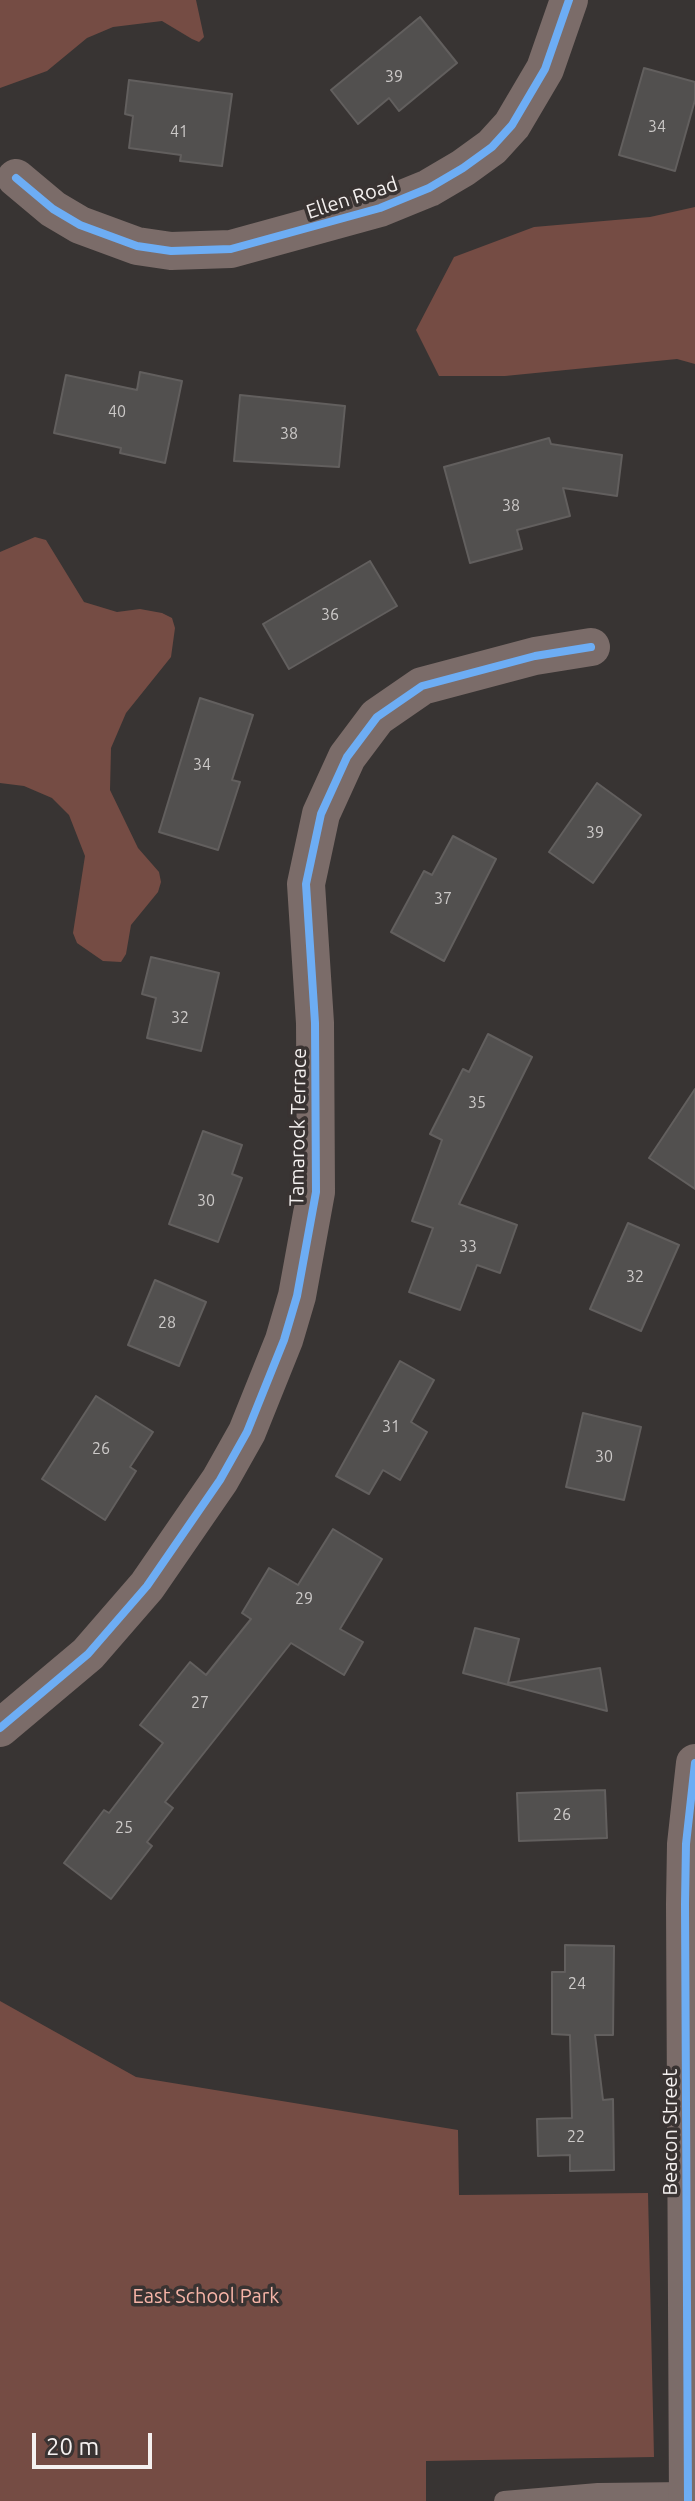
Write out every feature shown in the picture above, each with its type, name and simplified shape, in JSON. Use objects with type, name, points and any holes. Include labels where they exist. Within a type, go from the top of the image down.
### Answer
[{"type":"street","name":"Ellen Road","points":[[16,178],[53,209],[80,225],[137,246],[171,251],[231,249],[380,208],[429,188],[463,168],[492,147],[512,125],[545,69],[569,0]]},
{"type":"street","name":"Tamarock Terrace","points":[[0,1728],[88,1654],[119,1622],[147,1586],[233,1456],[266,1389],[284,1340],[297,1296],[316,1192],[315,1023],[306,884],[321,814],[347,757],[377,717],[422,686],[535,656],[591,647]]},
{"type":"street","name":"Beacon Street","points":[[688,2496],[685,1892],[688,1811],[695,1763]]},
{"type":"lane","points":[[504,2501],[598,2493],[688,2496]]},
{"type":"green space","points":[[0,0],[196,0],[204,37],[199,42],[162,21],[113,27],[87,38],[47,71],[0,88]]},
{"type":"green space","points":[[695,207],[695,364],[677,359],[505,376],[439,376],[416,330],[454,257],[534,227],[650,217]]},
{"type":"green space","points":[[35,537],[46,540],[84,602],[117,612],[140,609],[162,613],[172,618],[175,628],[171,657],[126,713],[111,748],[110,790],[138,848],[159,872],[161,882],[158,892],[131,925],[126,954],[121,962],[103,961],[77,943],[73,933],[85,856],[69,815],[52,798],[24,786],[0,783],[0,552]]},
{"type":"green space","name":"East School Park","points":[[0,2001],[136,2077],[458,2130],[459,2195],[648,2193],[654,2457],[426,2461],[426,2501],[0,2501]]},
{"type":"building","points":[[420,17],[457,63],[399,111],[389,98],[358,124],[331,90]]},
{"type":"building","points":[[644,68],[695,82],[695,100],[675,171],[619,155]]},
{"type":"building","points":[[129,80],[232,94],[222,166],[180,161],[181,155],[129,148],[133,116],[125,114]]},
{"type":"building","points":[[140,372],[182,381],[165,463],[120,453],[121,448],[54,433],[66,375],[137,390]]},
{"type":"building","points":[[240,395],[345,406],[339,467],[234,461]]},
{"type":"building","points":[[549,438],[551,444],[622,455],[617,496],[563,488],[570,516],[517,530],[522,549],[470,563],[444,467]]},
{"type":"building","points":[[370,561],[397,606],[289,669],[263,624]]},
{"type":"building","points":[[200,698],[253,715],[232,780],[240,782],[218,850],[159,832]]},
{"type":"building","points":[[597,783],[641,815],[593,883],[549,852]]},
{"type":"building","points":[[453,836],[496,859],[444,961],[391,932],[424,871],[432,875]]},
{"type":"building","points":[[151,957],[219,973],[201,1051],[147,1038],[156,998],[142,994]]},
{"type":"building","points":[[488,1034],[532,1057],[459,1204],[517,1225],[500,1273],[477,1265],[460,1310],[409,1292],[433,1228],[412,1221],[442,1140],[430,1134],[463,1069],[469,1072]]},
{"type":"building","points":[[695,1089],[695,1189],[649,1158]]},
{"type":"building","points":[[203,1131],[242,1145],[232,1174],[242,1178],[218,1242],[169,1224]]},
{"type":"building","points":[[628,1223],[679,1245],[641,1331],[590,1309]]},
{"type":"building","points":[[155,1280],[206,1302],[179,1366],[128,1345]]},
{"type":"building","points":[[400,1361],[434,1380],[411,1422],[427,1432],[400,1480],[383,1470],[369,1494],[336,1476]]},
{"type":"building","points":[[96,1396],[153,1432],[130,1467],[136,1471],[105,1520],[42,1479]]},
{"type":"building","points":[[583,1413],[641,1427],[624,1500],[566,1487]]},
{"type":"building","points":[[333,1529],[382,1559],[340,1629],[363,1642],[344,1675],[291,1643],[165,1802],[173,1808],[147,1842],[152,1846],[111,1899],[64,1863],[104,1810],[109,1813],[163,1743],[140,1725],[190,1662],[206,1675],[251,1619],[242,1613],[269,1568],[298,1585]]},
{"type":"building","points":[[475,1628],[519,1639],[508,1683],[600,1668],[607,1711],[463,1673]]},
{"type":"building","points":[[605,1790],[607,1838],[519,1841],[517,1793]]},
{"type":"building","points":[[565,1945],[614,1946],[613,2035],[595,2035],[603,2100],[613,2099],[614,2170],[570,2171],[570,2155],[538,2156],[537,2119],[572,2118],[570,2035],[552,2034],[552,1972],[565,1972]]},
{"type":"cycle path","points":[[16,178],[53,209],[80,225],[137,246],[171,251],[231,249],[380,208],[429,188],[463,168],[492,147],[512,125],[545,69],[569,0]]},
{"type":"cycle path","points":[[0,1728],[88,1654],[147,1586],[220,1480],[247,1432],[284,1340],[297,1296],[316,1192],[315,1023],[306,884],[321,814],[347,757],[377,717],[422,686],[535,656],[591,647]]},
{"type":"cycle path","points":[[688,2501],[685,1904],[686,1844],[695,1763]]}]
